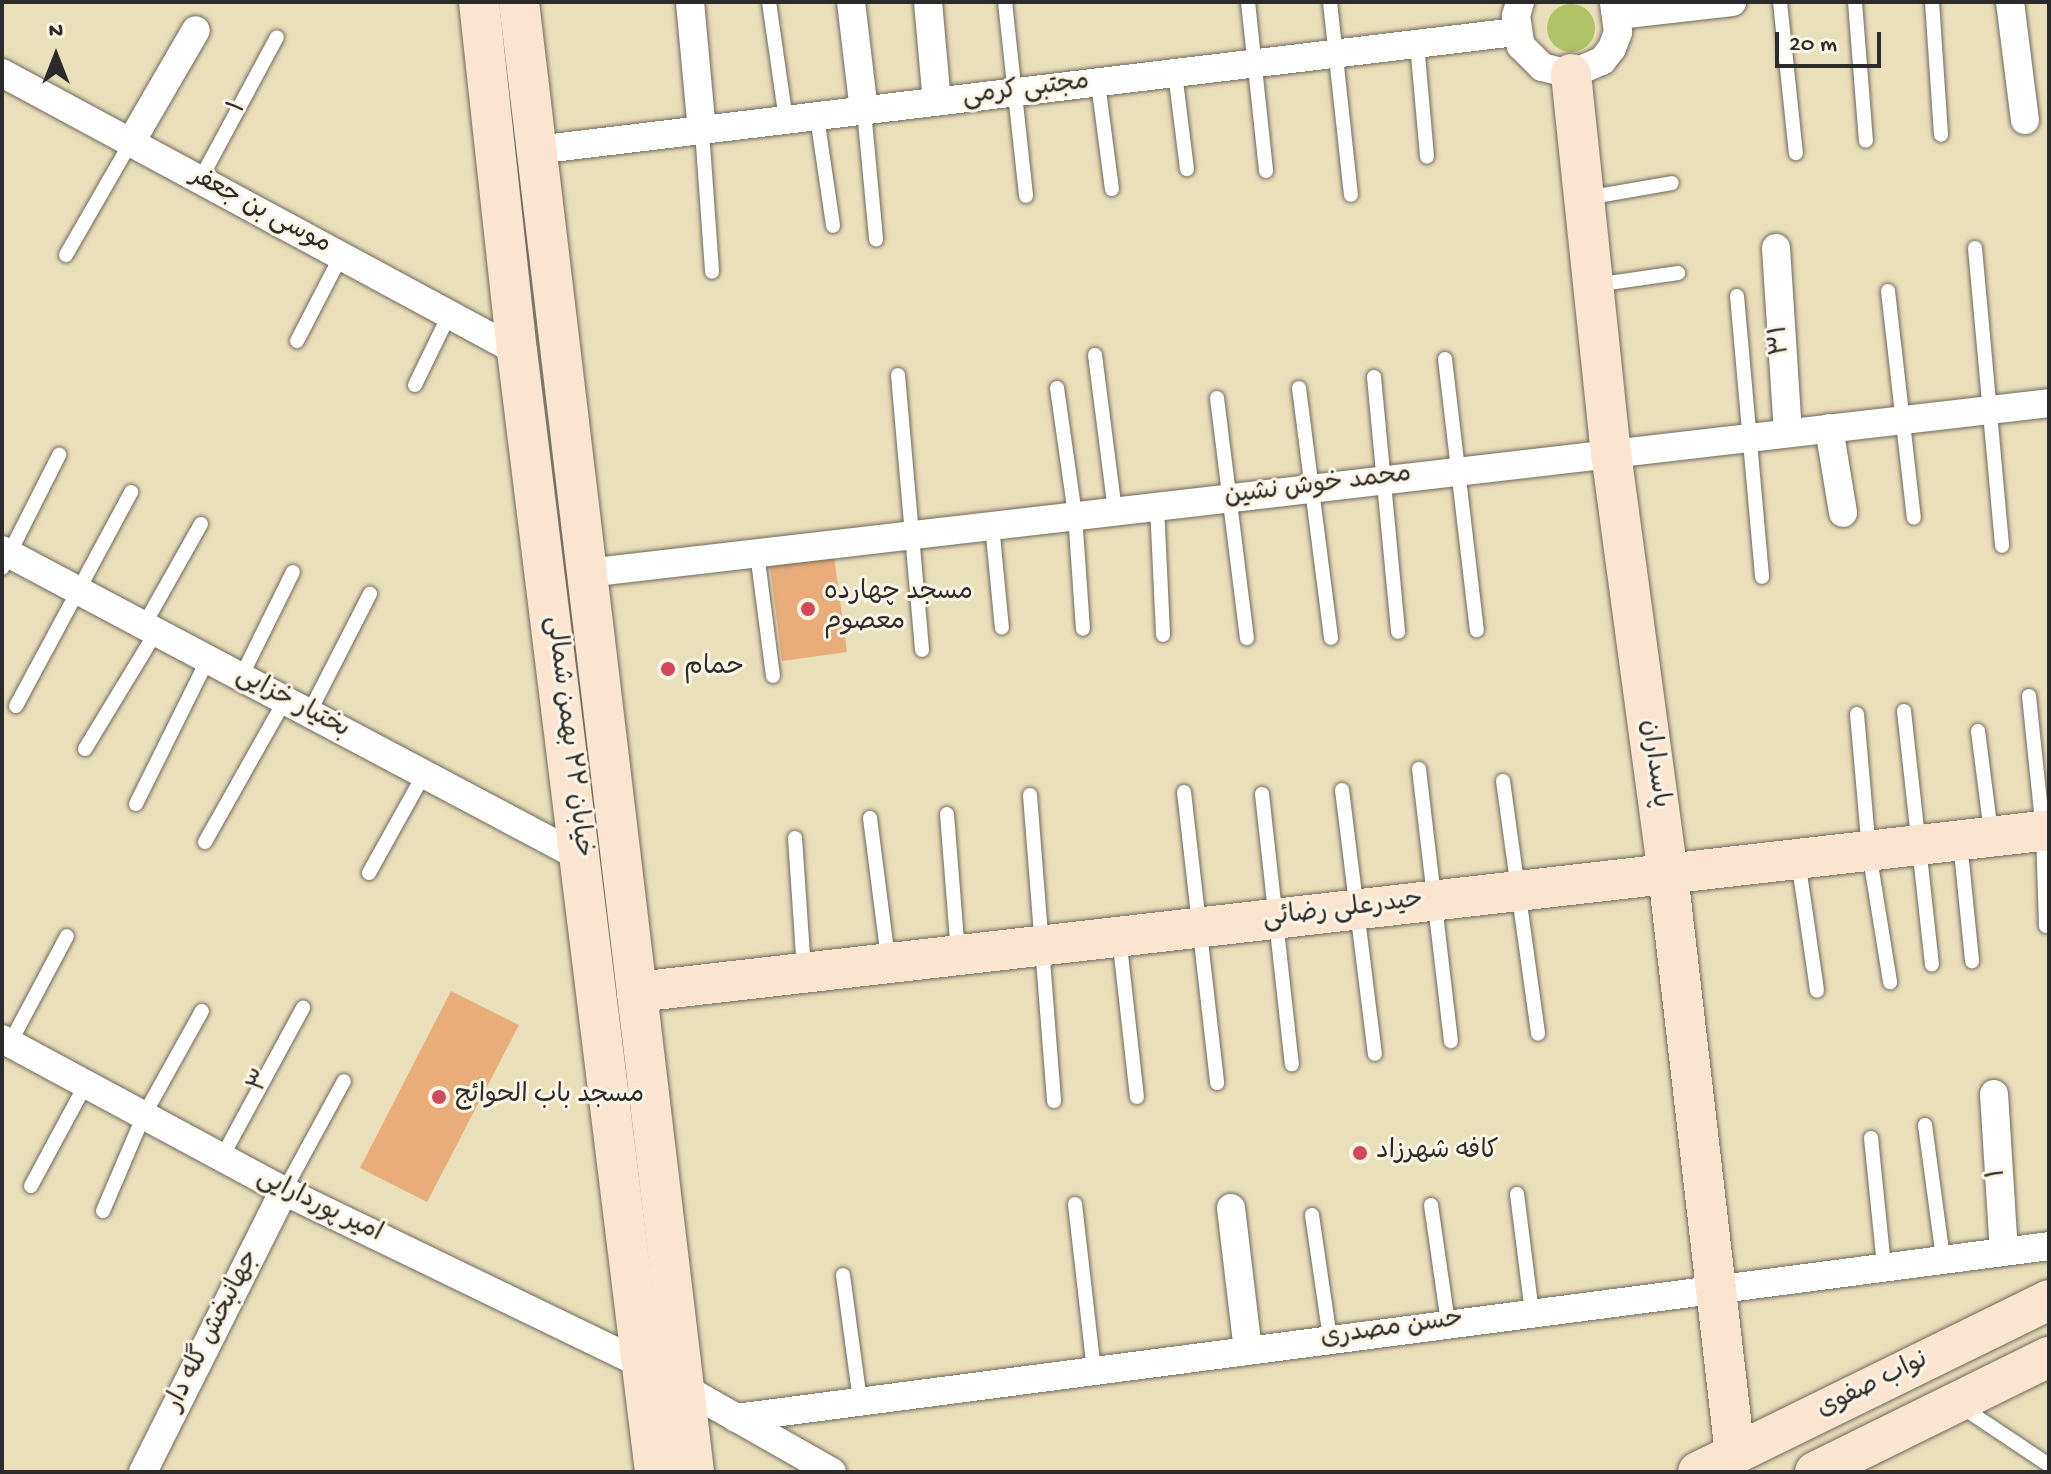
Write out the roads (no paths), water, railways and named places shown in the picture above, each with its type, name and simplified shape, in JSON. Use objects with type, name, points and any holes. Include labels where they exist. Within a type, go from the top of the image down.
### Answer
[{"type":"street","name":"خیابان ۲۲ بهمن شمالی","points":[[479,2],[517,351],[582,858],[655,1472]]},
{"type":"street","name":"خیابان ۲۲ بهمن شمالی","points":[[519,2],[694,1472]]},
{"type":"street","points":[[690,2],[702,131]]},
{"type":"street","points":[[851,2],[864,111]]},
{"type":"street","points":[[928,2],[937,102]]},
{"type":"street","points":[[1520,2],[1516,32],[1521,46],[1542,67],[1571,74],[1602,61],[1615,40],[1616,8],[1732,2]]},
{"type":"street","points":[[2010,2],[2025,120]]},
{"type":"street","points":[[131,142],[196,30]]},
{"type":"street","name":"مجتبی کرمی","points":[[536,150],[1516,32]]},
{"type":"street","name":"موسی بن جعفر","points":[[2,73],[517,351]]},
{"type":"street","name":"پاسداران","points":[[1571,74],[1611,453],[1668,874],[1735,1454]]},
{"type":"street","name":"۳۱","points":[[1776,248],[1788,433]]},
{"type":"street","name":"محمد خوش نشین","points":[[587,573],[2049,403]]},
{"type":"street","points":[[1829,428],[1843,513]]},
{"type":"street","name":"بختیار خزایی","points":[[5,557],[150,628],[582,858]]},
{"type":"street","name":"حیدرعلی رضائی","points":[[637,992],[2046,831]]},
{"type":"street","name":"امیر پوردارایی","points":[[6,1041],[284,1191],[642,1364]]},
{"type":"street","name":"۱","points":[[1994,1094],[2004,1251]]},
{"type":"street","name":"جهانبخش گله دار","points":[[143,1472],[284,1191]]},
{"type":"street","points":[[1231,1208],[1248,1350]]},
{"type":"street","name":"حسن مصدری","points":[[736,1418],[1715,1287],[2049,1246]]},
{"type":"street","name":"نواب صفوی","points":[[1698,1472],[2049,1300]]},
{"type":"street","name":"نواب صفوی","points":[[1815,1472],[2047,1360]]},
{"type":"street","points":[[684,1388],[832,1472]]},
{"type":"lane","points":[[769,2],[786,120]]},
{"type":"lane","points":[[1005,2],[1026,196]]},
{"type":"lane","points":[[1248,2],[1266,171]]},
{"type":"lane","points":[[1330,2],[1351,195]]},
{"type":"lane","points":[[1780,2],[1796,153]]},
{"type":"lane","points":[[1855,2],[1866,141]]},
{"type":"lane","points":[[1932,2],[1941,135]]},
{"type":"lane","name":"۱","points":[[200,180],[277,37]]},
{"type":"lane","points":[[1417,44],[1427,157]]},
{"type":"lane","points":[[1175,73],[1187,169]]},
{"type":"lane","points":[[1098,83],[1112,189]]},
{"type":"lane","points":[[864,111],[876,239]]},
{"type":"lane","points":[[817,117],[833,226]]},
{"type":"lane","points":[[702,131],[712,272]]},
{"type":"lane","points":[[66,255],[131,142]]},
{"type":"lane","points":[[1584,198],[1672,183]]},
{"type":"lane","points":[[1975,248],[1986,410],[2002,546]]},
{"type":"lane","points":[[297,341],[341,256]]},
{"type":"lane","points":[[1593,286],[1678,273]]},
{"type":"lane","points":[[1888,291],[1914,518]]},
{"type":"lane","points":[[1737,296],[1762,577]]},
{"type":"lane","points":[[415,385],[449,315]]},
{"type":"lane","points":[[1095,355],[1115,511]]},
{"type":"lane","points":[[1445,359],[1477,630]]},
{"type":"lane","points":[[898,375],[922,650]]},
{"type":"lane","points":[[1374,377],[1398,632]]},
{"type":"lane","points":[[1057,388],[1075,515],[1083,629]]},
{"type":"lane","points":[[1299,388],[1331,638]]},
{"type":"lane","points":[[1217,398],[1247,638]]},
{"type":"lane","points":[[5,557],[59,455]]},
{"type":"lane","points":[[16,706],[131,492]]},
{"type":"lane","points":[[1157,506],[1163,635]]},
{"type":"lane","points":[[85,749],[201,524]]},
{"type":"lane","points":[[992,525],[1002,628]]},
{"type":"lane","points":[[757,553],[773,676]]},
{"type":"lane","points":[[241,677],[293,572]]},
{"type":"lane","points":[[205,842],[370,594]]},
{"type":"lane","points":[[136,804],[208,659]]},
{"type":"lane","points":[[2029,696],[2046,831],[2046,926]]},
{"type":"lane","points":[[1904,711],[1932,964]]},
{"type":"lane","points":[[1857,714],[1869,852],[1890,982]]},
{"type":"lane","points":[[1972,961],[1978,731]]},
{"type":"lane","points":[[1419,769],[1437,901],[1451,1041]]},
{"type":"lane","points":[[369,873],[424,774]]},
{"type":"lane","points":[[1503,781],[1538,1034]]},
{"type":"lane","points":[[1342,790],[1375,1054]]},
{"type":"lane","points":[[1184,792],[1217,1083]]},
{"type":"lane","points":[[1262,794],[1292,1064]]},
{"type":"lane","points":[[1030,795],[1054,1101]]},
{"type":"lane","points":[[947,814],[958,956]]},
{"type":"lane","points":[[870,818],[888,963]]},
{"type":"lane","points":[[795,838],[804,973]]},
{"type":"lane","points":[[1798,859],[1817,991]]},
{"type":"lane","points":[[6,1041],[67,936]]},
{"type":"lane","points":[[1119,937],[1137,1097]]},
{"type":"lane","name":"۳","points":[[222,1157],[303,1008]]},
{"type":"lane","points":[[103,1211],[144,1115],[202,1011]]},
{"type":"lane","points":[[284,1191],[344,1081]]},
{"type":"lane","points":[[31,1186],[86,1084]]},
{"type":"lane","points":[[1925,1125],[1943,1259]]},
{"type":"lane","points":[[1871,1138],[1884,1266]]},
{"type":"lane","points":[[1517,1194],[1532,1312]]},
{"type":"lane","points":[[1075,1204],[1094,1370]]},
{"type":"lane","points":[[1431,1205],[1448,1323]]},
{"type":"lane","points":[[1312,1215],[1330,1339]]},
{"type":"lane","points":[[843,1275],[860,1401]]},
{"type":"lane","points":[[1955,1403],[2049,1465]]},
{"type":"place","name":"مسجد چهارده معصوم","points":[[808,609]]},
{"type":"place","name":"حمام","points":[[668,669]]},
{"type":"place","name":"مسجد باب الحوائج","points":[[439,1097]]},
{"type":"place","name":"کافه شهرزاد","points":[[1360,1153]]}]
